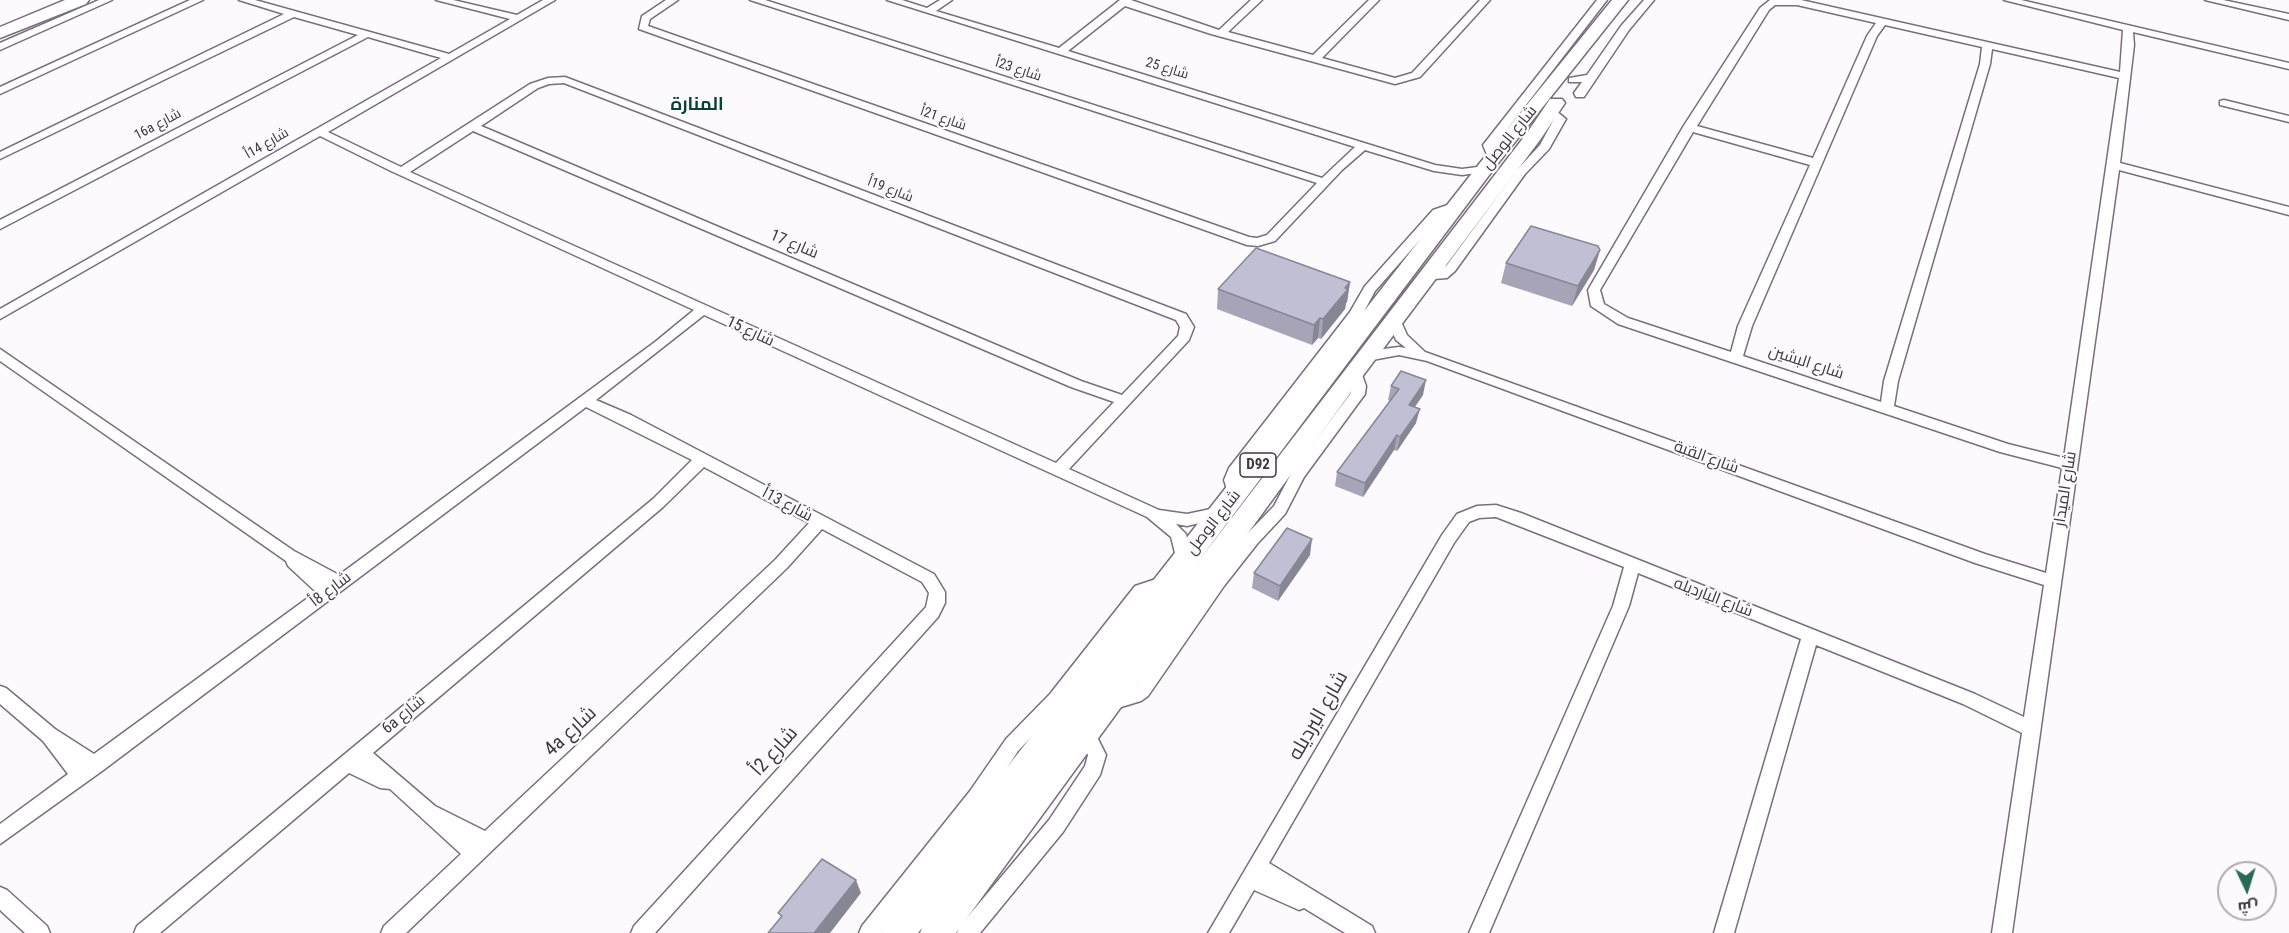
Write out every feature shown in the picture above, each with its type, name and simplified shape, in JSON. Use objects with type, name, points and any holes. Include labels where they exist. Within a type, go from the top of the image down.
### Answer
[{"type":"highway","points":[[0,16],[38,0]]},
{"type":"highway","points":[[0,31],[66,0]]},
{"type":"highway","points":[[0,31],[80,0]]},
{"type":"main road","name":"شارع الوصل","points":[[898,933],[1489,163],[1620,0]]},
{"type":"main road","name":"شارع الوصل","points":[[936,933],[1534,136],[1551,110],[1581,84],[1633,0]]},
{"type":"street","points":[[0,47],[107,0]]},
{"type":"street","points":[[0,91],[198,0]]},
{"type":"street","points":[[244,0],[447,59]]},
{"type":"street","points":[[441,0],[515,20]]},
{"type":"street","name":"شارع 14أ","points":[[0,315],[550,0]]},
{"type":"street","name":"شارع 21أ","points":[[674,0],[647,16],[642,25],[648,30],[1247,241],[1258,242],[1271,238],[1322,184]]},
{"type":"street","name":"شارع 23أ","points":[[755,0],[1322,184]]},
{"type":"street","name":"شارع 25","points":[[892,0],[1434,168],[1454,178],[1461,200]]},
{"type":"street","points":[[932,12],[948,0]]},
{"type":"street","points":[[932,12],[952,0]]},
{"type":"street","points":[[1218,32],[1257,0]]},
{"type":"street","points":[[1310,59],[1374,0]]},
{"type":"street","points":[[1058,51],[1123,2],[1383,80],[1400,81],[1416,75],[1485,0]]},
{"type":"street","points":[[1489,163],[1490,144],[1602,0]]},
{"type":"street","points":[[1581,84],[1649,0]]},
{"type":"street","points":[[2009,0],[2289,66]]},
{"type":"street","points":[[2210,0],[2289,17]]},
{"type":"street","points":[[1818,160],[1690,126],[1765,8],[1777,1],[1797,2],[2124,78]]},
{"type":"street","points":[[0,156],[289,13]]},
{"type":"street","points":[[1731,357],[1879,21]]},
{"type":"street","name":"شارع الميدار","points":[[2002,933],[2132,29]]},
{"type":"street","name":"16a شارع","points":[[0,225],[362,34]]},
{"type":"street","points":[[1882,407],[1991,47]]},
{"type":"street","name":"شارع 19أ","points":[[468,128],[538,84],[553,80],[570,82],[1176,315],[1186,323],[1184,337],[1119,408]]},
{"type":"street","points":[[2224,103],[2289,119]]},
{"type":"street","name":"شارع البشين","points":[[1690,126],[1594,290],[1598,306],[1623,321],[2069,469]]},
{"type":"street","points":[[398,171],[468,128]]},
{"type":"street","name":"شارع 17","points":[[468,128],[1076,384],[1119,408]]},
{"type":"street","name":"شارع 15","points":[[316,134],[350,146],[398,171],[559,242],[706,312],[1152,513],[1187,520],[1229,503]]},
{"type":"street","points":[[1322,184],[1358,144]]},
{"type":"street","name":"شارع 25","points":[[1434,168],[1462,172],[1489,163]]},
{"type":"street","points":[[2114,163],[2289,211]]},
{"type":"street","name":"شارع 8أ","points":[[0,835],[706,312]]},
{"type":"street","name":"شارع القبة","points":[[1394,320],[1398,333],[1404,341],[1430,357]]},
{"type":"street","name":"شارع القبة","points":[[1361,364],[1399,351],[1430,357],[2051,585]]},
{"type":"street","points":[[0,355],[334,588]]},
{"type":"street","name":"شارع 13أ","points":[[589,398],[705,462],[928,578],[935,587],[938,598]]},
{"type":"street","points":[[1064,472],[1119,408]]},
{"type":"street","name":"6a شارع","points":[[144,933],[705,462]]},
{"type":"street","name":"شارع اليارديله","points":[[1458,522],[1477,512],[1506,513],[1638,568],[2031,723]]},
{"type":"street","name":"شارع 15","points":[[1152,513],[1178,534],[1182,543],[1177,571]]},
{"type":"street","name":"شارع اليرديله","points":[[1218,933],[1458,522]]},
{"type":"street","name":"4a شارع","points":[[392,933],[824,524]]},
{"type":"street","points":[[1479,933],[1638,568]]},
{"type":"street","points":[[869,933],[977,797],[1006,752],[1050,705],[1141,591],[1177,571]]},
{"type":"street","name":"شارع 2أ","points":[[641,933],[932,612],[938,598]]},
{"type":"street","points":[[1724,933],[1801,674],[1811,662],[1816,638]]},
{"type":"street","points":[[0,693],[49,735],[66,761],[88,770]]},
{"type":"street","points":[[967,933],[1056,826],[1093,769],[1097,755],[1086,733]]},
{"type":"street","points":[[353,758],[401,788],[481,848]]},
{"type":"street","points":[[1253,873],[1365,933]]},
{"type":"street","points":[[0,897],[40,933]]},
{"type":"building","points":[[1531,226],[1598,246],[1600,250],[1578,286],[1506,263]]},
{"type":"building","points":[[1256,248],[1350,282],[1345,288],[1348,289],[1323,319],[1320,318],[1314,325],[1218,289]]},
{"type":"building","points":[[1401,371],[1426,380],[1409,405],[1420,409],[1400,437],[1397,435],[1365,483],[1337,472],[1399,389],[1391,386]]},
{"type":"building","points":[[1287,528],[1312,539],[1280,586],[1254,573]]},
{"type":"building","points":[[822,859],[856,880],[814,933],[768,933],[782,916],[778,913]]},
{"type":"district","name":"المنارة","points":[[697,105]]}]
